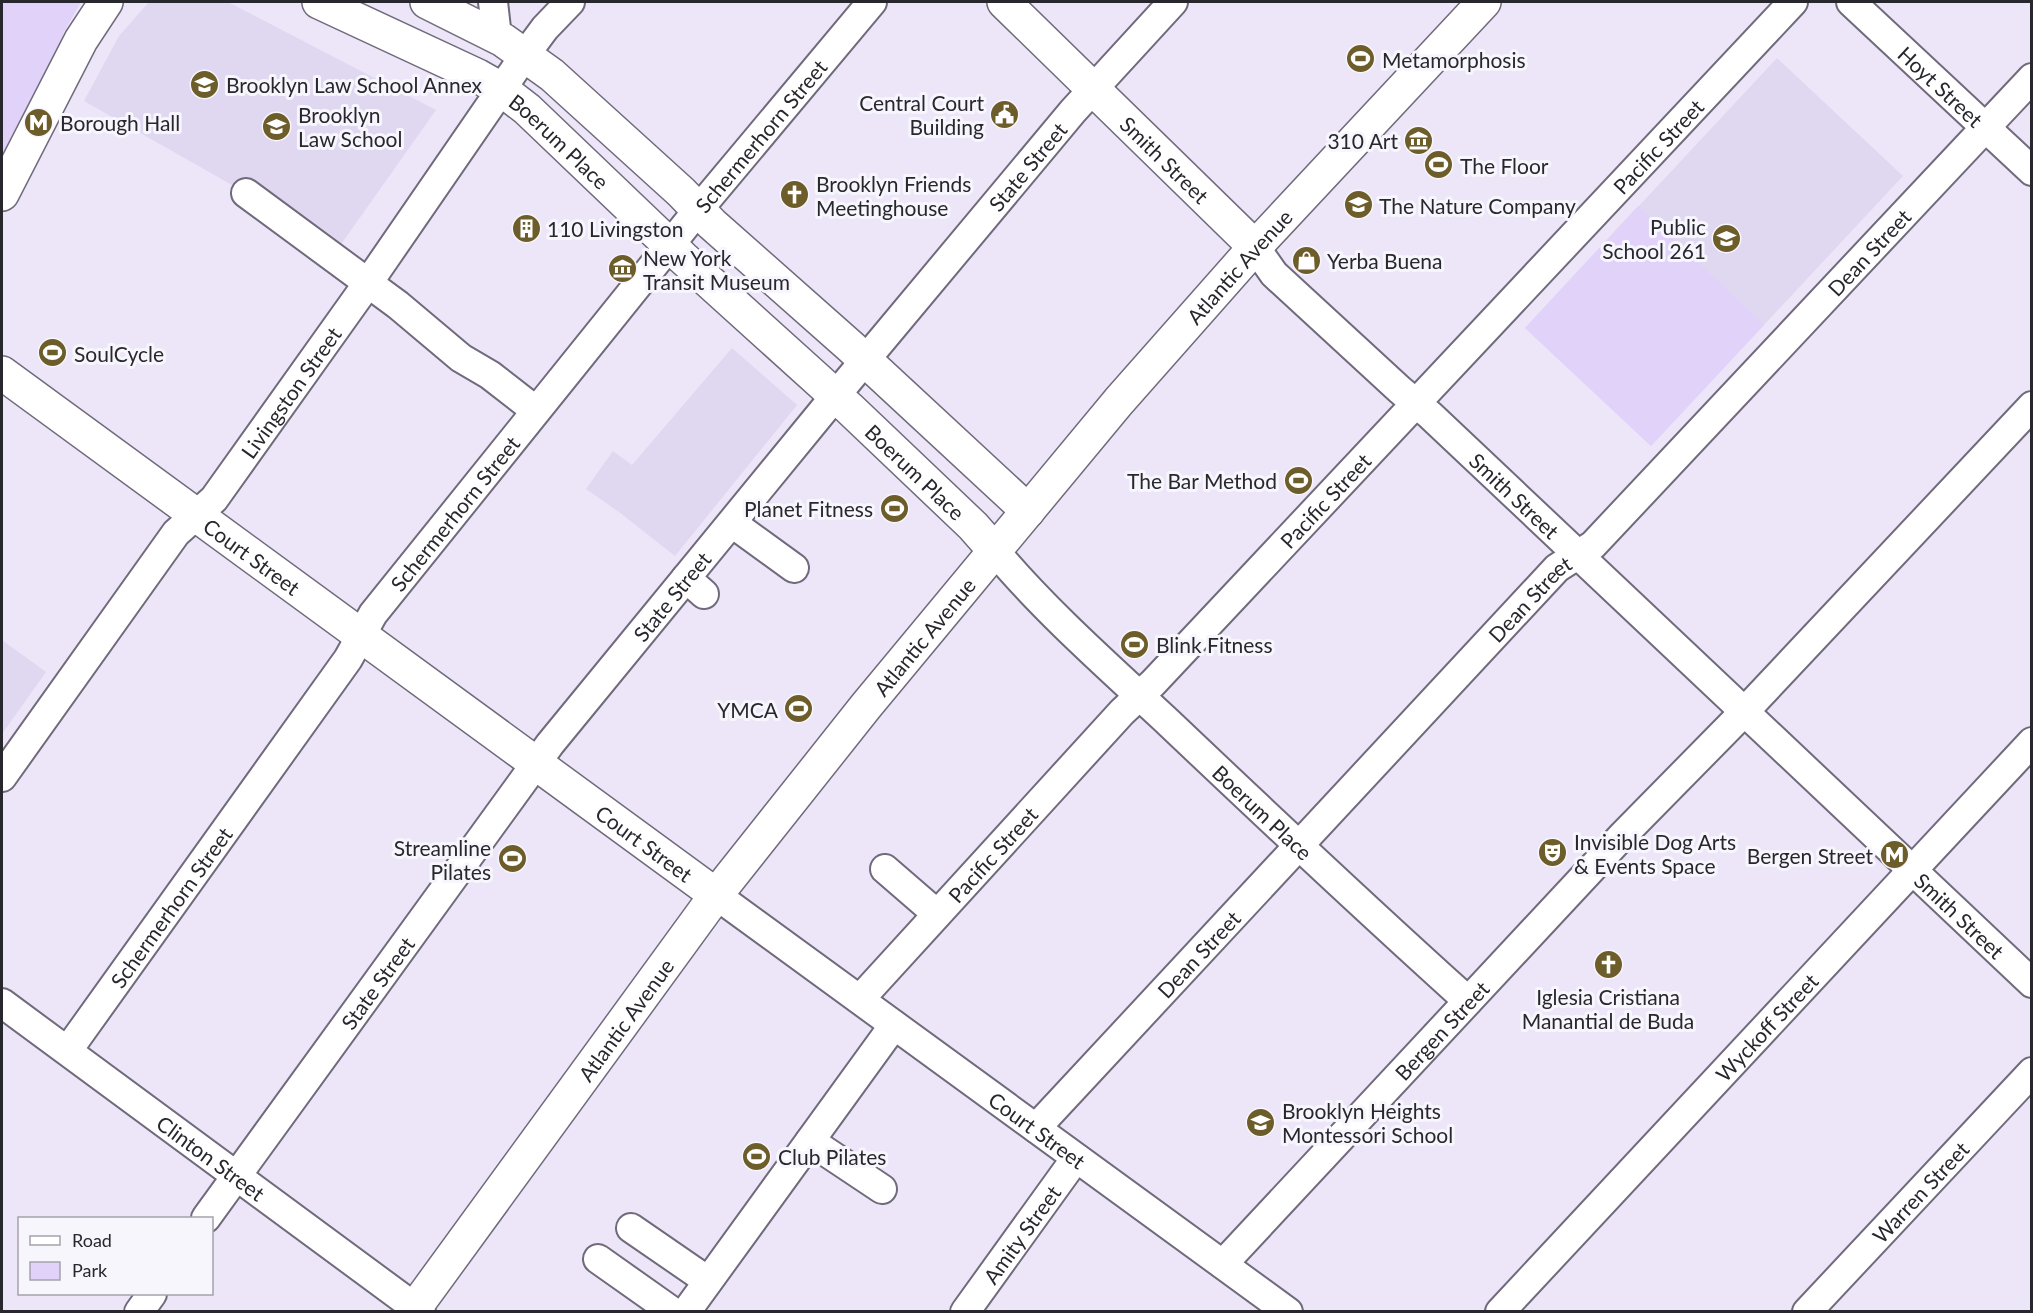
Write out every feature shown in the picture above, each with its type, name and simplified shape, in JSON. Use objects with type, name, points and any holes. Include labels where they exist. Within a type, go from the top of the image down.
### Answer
[{"type":"main road","points":[[2,194],[81,40],[106,2]]},
{"type":"main road","name":"Boerum Place","points":[[319,2],[478,76],[501,89],[527,109],[670,246],[836,395],[973,526],[995,551]]},
{"type":"main road","name":"Boerum Place","points":[[427,2],[497,37],[552,75],[1028,511]]},
{"type":"main road","name":"Smith Street","points":[[1004,2],[1255,247]]},
{"type":"main road","name":"Atlantic Avenue","points":[[416,1310],[716,895],[866,706],[1119,401],[1255,247],[1484,2]]},
{"type":"main road","name":"Court Street","points":[[2,373],[716,895]]},
{"type":"street","points":[[493,2],[497,37]]},
{"type":"street","name":"Livingston Street","points":[[2,777],[176,533],[214,499],[368,283],[544,28],[570,2]]},
{"type":"street","name":"Schermerhorn Street","points":[[68,1050],[348,659],[372,614],[698,210],[872,2]]},
{"type":"street","name":"State Street","points":[[207,1217],[550,744],[695,586],[732,523],[836,395],[1092,88],[1173,2]]},
{"type":"street","name":"Pacific Street","points":[[860,999],[1139,695],[1793,2]]},
{"type":"street","name":"Hoyt Street","points":[[1851,2],[2031,171]]},
{"type":"street","name":"Dean Street","points":[[1036,1128],[1557,568],[1593,545],[2031,78]]},
{"type":"street","points":[[246,194],[398,305],[461,358],[490,375],[535,410]]},
{"type":"street","name":"Smith Street","points":[[1255,247],[1274,274],[1416,403],[1745,711],[2031,983]]},
{"type":"street","name":"Bergen Street","points":[[1223,1264],[1623,835],[1745,711],[2031,406]]},
{"type":"street","points":[[732,523],[794,568]]},
{"type":"street","name":"Boerum Place","points":[[995,551],[1016,577],[1139,695],[1468,1001]]},
{"type":"street","name":"Wyckoff Street","points":[[1500,1311],[2031,741]]},
{"type":"street","points":[[885,869],[937,914]]},
{"type":"street","name":"Court Street","points":[[716,895],[1223,1264],[1257,1303],[1288,1311]]},
{"type":"street","name":"Clinton Street","points":[[2,1003],[416,1310]]},
{"type":"street","points":[[687,1311],[894,1025]]},
{"type":"street","name":"Warren Street","points":[[1808,1311],[2031,1072]]},
{"type":"street","points":[[810,1140],[882,1189]]},
{"type":"street","name":"Amity Street","points":[[965,1311],[1076,1158]]},
{"type":"street","points":[[631,1228],[708,1281]]},
{"type":"street","points":[[598,1259],[673,1311]]},
{"type":"street","points":[[139,1311],[151,1295]]},
{"type":"shaded area","name":"Brooklyn Law School","points":[[149,2],[228,2],[436,110],[332,257],[246,193],[84,101],[119,36]]},
{"type":"shaded area","name":"Public School 261","points":[[1777,58],[1903,176],[1651,446],[1525,328]]},
{"type":"shaded area","points":[[732,348],[797,405],[675,556],[586,489],[613,451],[632,465]]},
{"type":"shaded area","points":[[2,640],[46,672],[2,734]]},
{"type":"green space","points":[[2,2],[81,2],[2,155]]},
{"type":"green space","points":[[1638,206],[1764,325],[1651,446],[1525,328]]},
{"type":"place","name":"Metamorphosis","points":[[1361,59]]},
{"type":"place","name":"Brooklyn Law School Annex","points":[[205,84]]},
{"type":"place","name":"Central Court Building","points":[[1005,114]]},
{"type":"place","name":"Borough Hall","points":[[39,122]]},
{"type":"place","name":"Brooklyn Law School","points":[[277,126]]},
{"type":"place","name":"310 Art","points":[[1419,140]]},
{"type":"place","name":"The Floor","points":[[1439,165]]},
{"type":"place","name":"Brooklyn Friends Meetinghouse","points":[[795,195]]},
{"type":"place","name":"The Nature Company","points":[[1358,205]]},
{"type":"place","name":"110 Livingston","points":[[526,228]]},
{"type":"place","name":"Public School 261","points":[[1727,238]]},
{"type":"place","name":"Yerba Buena","points":[[1306,260]]},
{"type":"place","name":"New York Transit Museum","points":[[622,269]]},
{"type":"place","name":"SoulCycle","points":[[53,353]]},
{"type":"place","name":"The Bar Method","points":[[1298,480]]},
{"type":"place","name":"Planet Fitness","points":[[894,508]]},
{"type":"place","name":"Blink Fitness","points":[[1135,644]]},
{"type":"place","name":"YMCA","points":[[799,709]]},
{"type":"place","name":"Invisible Dog Arts & Events Space","points":[[1553,853]]},
{"type":"place","name":"Bergen Street","points":[[1894,855]]},
{"type":"place","name":"Streamline Pilates","points":[[512,859]]},
{"type":"place","name":"Iglesia Cristiana Manantial de Buda","points":[[1608,965]]},
{"type":"place","name":"Brooklyn Heights Montessori School","points":[[1261,1122]]},
{"type":"place","name":"Club Pilates","points":[[757,1156]]}]
